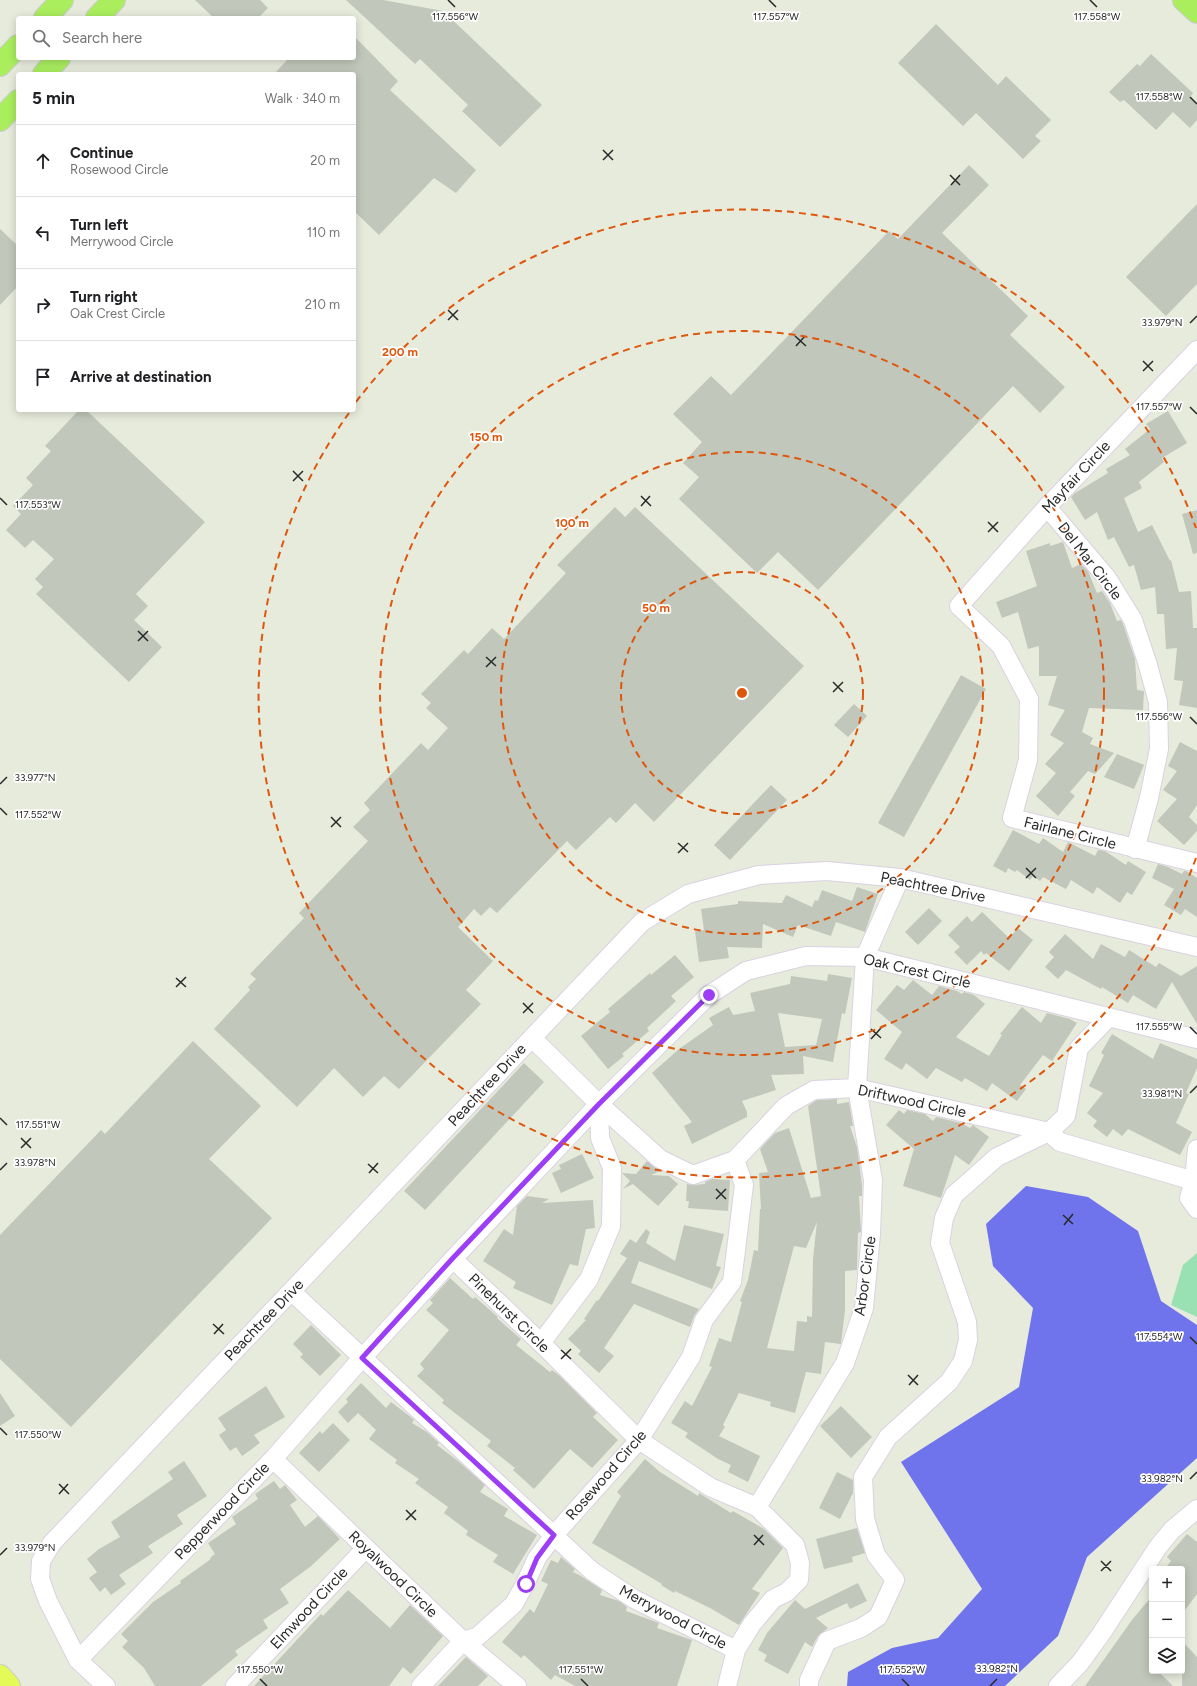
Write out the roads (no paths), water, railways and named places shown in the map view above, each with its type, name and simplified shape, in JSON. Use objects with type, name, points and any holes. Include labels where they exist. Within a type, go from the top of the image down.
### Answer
[{"type":"highway","points":[[0,1676],[9,1686]]},
{"type":"main road","points":[[47,16],[62,0]]},
{"type":"main road","points":[[99,16],[114,0]]},
{"type":"main road","points":[[1184,0],[1197,12]]},
{"type":"main road","points":[[0,65],[16,48]]},
{"type":"main road","points":[[46,72],[57,60]]},
{"type":"main road","points":[[0,120],[16,103]]},
{"type":"street","name":"Mayfair Circle","points":[[959,606],[1047,507],[1197,350]]},
{"type":"street","name":"Del Mar Circle","points":[[1047,507],[1107,578],[1133,620],[1158,702],[1159,749],[1149,798],[1135,849]]},
{"type":"street","name":"Fairlane Circle","points":[[959,606],[1001,646],[1029,699],[1028,760],[1012,818],[1197,864]]},
{"type":"street","name":"Peachtree Drive","points":[[106,1686],[78,1660],[48,1601],[40,1579],[41,1561],[52,1543],[642,922],[688,894],[759,875],[827,871],[900,878],[1197,947]]},
{"type":"street","name":"Arbor Circle","points":[[757,1507],[845,1363],[864,1308],[871,1234],[873,1180],[857,1088],[865,957],[900,878]]},
{"type":"street","name":"Oak Crest Circle","points":[[362,1358],[452,1259],[599,1104],[709,995],[746,971],[806,956],[865,957],[1197,1039]]},
{"type":"street","points":[[809,1686],[809,1680],[826,1641],[861,1628],[878,1617],[895,1580],[876,1555],[866,1519],[863,1477],[888,1437],[949,1382],[963,1360],[968,1340],[967,1322],[940,1243],[944,1218],[954,1195],[997,1157],[1048,1132],[1066,1116],[1079,1048],[1109,1018]]},
{"type":"street","name":"Driftwood Circle","points":[[532,1038],[599,1104],[660,1159],[693,1175],[735,1160],[786,1106],[814,1090],[857,1088],[1048,1132],[1060,1142],[1194,1181]]},
{"type":"street","points":[[541,1343],[589,1279],[611,1226],[612,1168],[600,1138],[599,1104]]},
{"type":"street","points":[[1197,1148],[1194,1181],[1189,1198],[1197,1209]]},
{"type":"street","name":"Rosewood Circle","points":[[421,1686],[463,1641],[477,1637],[514,1604],[526,1584],[537,1558],[554,1535],[639,1440],[691,1357],[704,1320],[732,1282],[744,1185],[735,1160]]},
{"type":"street","name":"Pinehurst Circle","points":[[452,1259],[541,1343],[639,1440],[710,1487],[757,1507]]},
{"type":"street","name":"Merrywood Circle","points":[[292,1292],[592,1571],[634,1599],[736,1650]]},
{"type":"street","name":"Pepperwood Circle","points":[[78,1660],[273,1459],[362,1358]]},
{"type":"street","name":"Royalwood Circle","points":[[273,1459],[463,1641],[517,1686]]},
{"type":"street","points":[[727,1686],[736,1650],[752,1624],[773,1599],[787,1592],[798,1580],[800,1563],[795,1544],[757,1507]]},
{"type":"street","points":[[1058,1686],[1080,1663],[1101,1634],[1158,1547],[1172,1530],[1197,1509]]},
{"type":"street","name":"Elmwood Circle","points":[[236,1686],[366,1548]]}]
